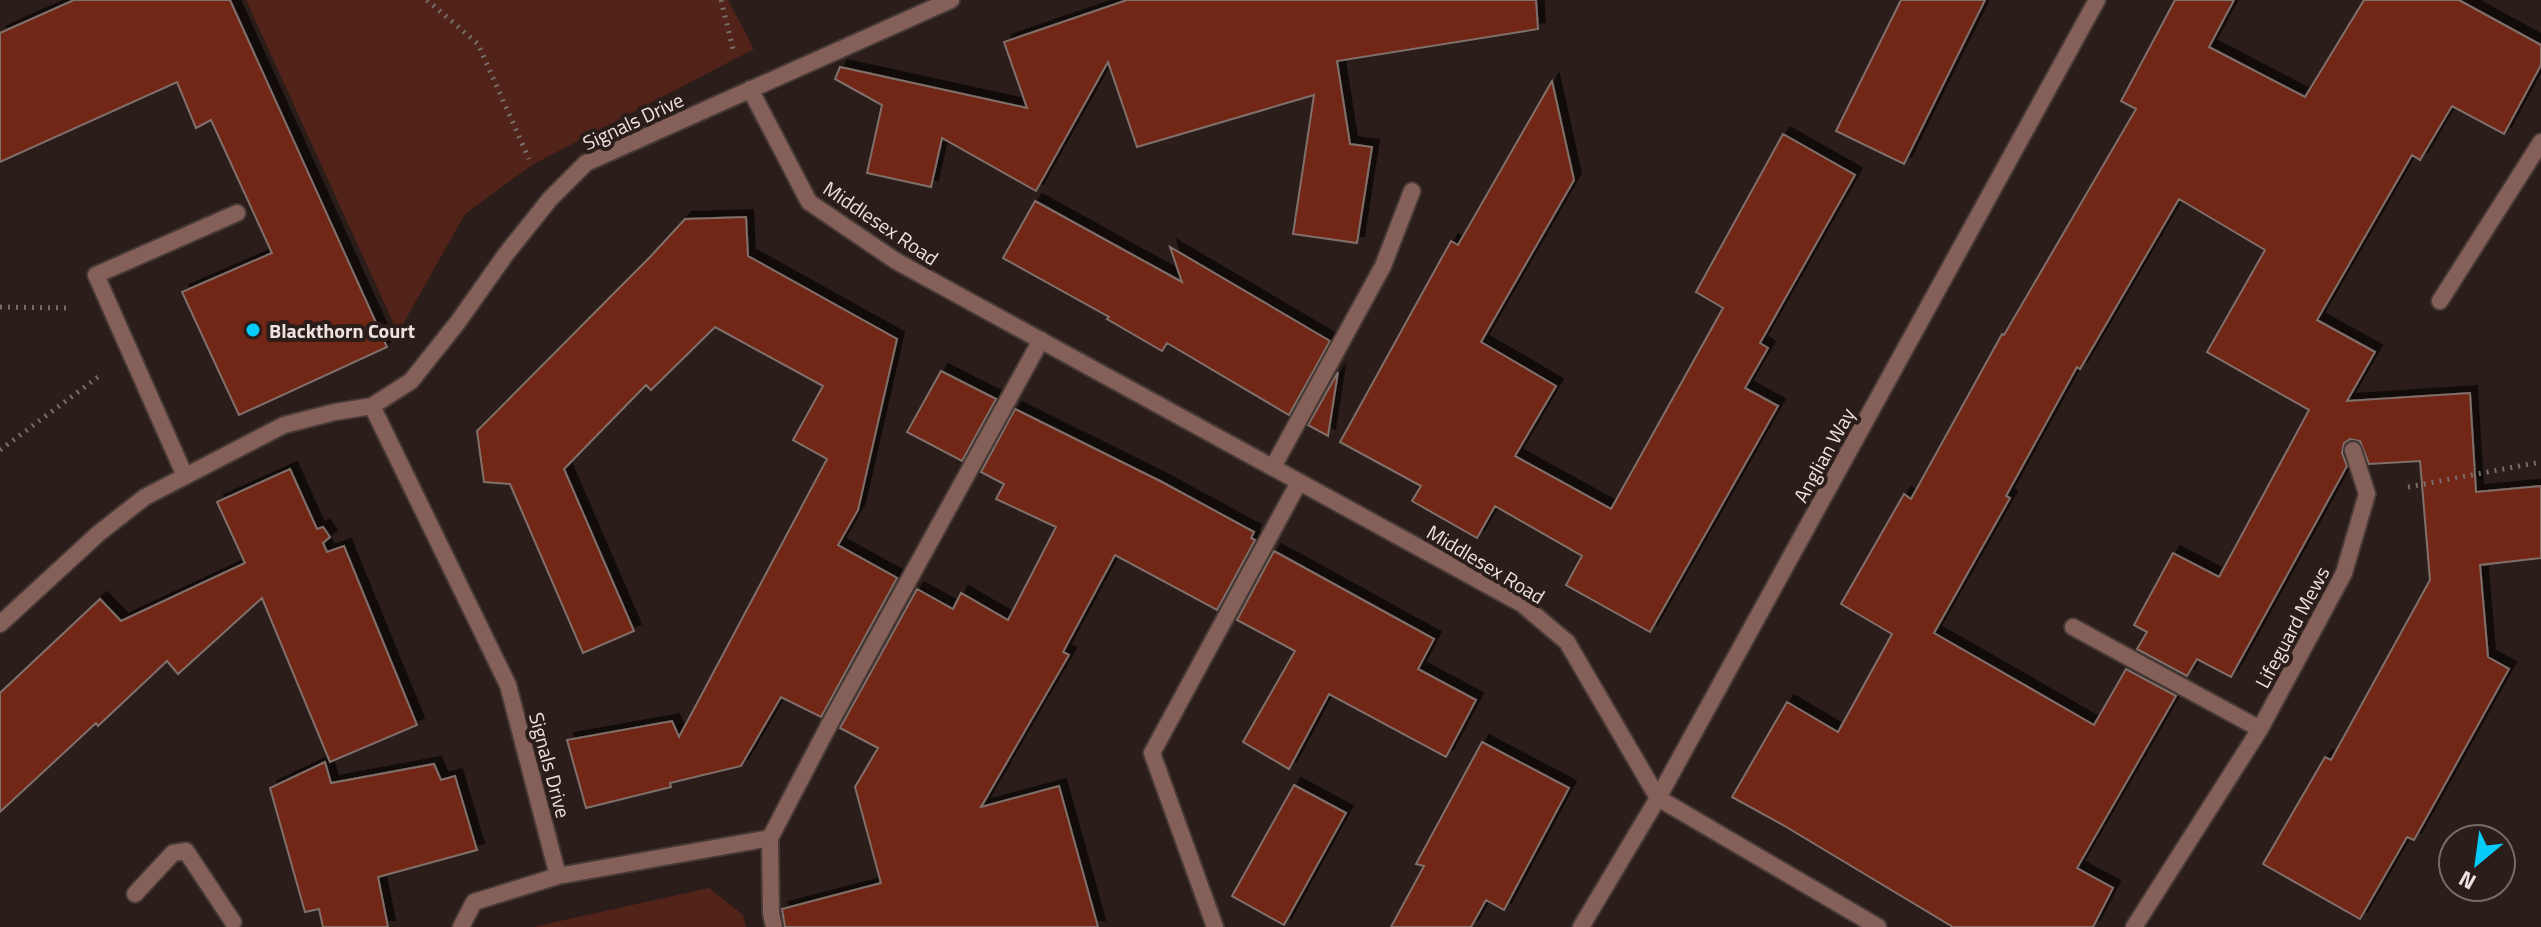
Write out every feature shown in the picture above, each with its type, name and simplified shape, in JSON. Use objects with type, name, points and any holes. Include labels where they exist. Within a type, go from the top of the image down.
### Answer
[{"type":"street","name":"Signals Drive","points":[[0,624],[99,533],[145,497],[284,425],[372,406],[411,381],[550,199],[586,163],[951,0]]},
{"type":"street","name":"Anglian Way","points":[[1581,927],[1658,798],[2097,0]]},
{"type":"street","name":"Middlesex Road","points":[[750,89],[809,202],[896,261],[1522,604],[1567,642],[1658,798],[1878,927]]},
{"type":"street","points":[[2440,301],[2541,142]]},
{"type":"street","points":[[1273,467],[1383,266],[1412,191]]},
{"type":"street","points":[[185,476],[96,275],[237,213]]},
{"type":"street","points":[[774,927],[770,838],[1041,340]]},
{"type":"street","name":"Signals Drive","points":[[372,406],[508,685],[558,876]]},
{"type":"street","points":[[2353,450],[2367,494]]},
{"type":"street","points":[[1215,927],[1152,753],[1299,482]]},
{"type":"street","name":"Lifeguard Mews","points":[[2134,927],[2260,729],[2344,573],[2367,494]]},
{"type":"street","points":[[2073,627],[2260,729]]},
{"type":"street","points":[[461,927],[474,902],[558,876],[770,838]]},
{"type":"street","points":[[135,894],[173,853],[186,851],[233,922]]},
{"type":"path","points":[[427,0],[478,44],[550,199]]},
{"type":"path","points":[[721,0],[740,79],[750,89]]},
{"type":"path","points":[[0,307],[111,308]]},
{"type":"path","points":[[0,450],[131,352]]},
{"type":"path","points":[[2367,494],[2541,462]]},
{"type":"shaded area","points":[[246,0],[728,0],[754,49],[532,165],[465,214],[398,333]]},
{"type":"shaded area","points":[[709,888],[743,915],[746,927],[533,927]]},
{"type":"building","points":[[74,0],[230,0],[387,347],[239,415],[182,292],[272,253],[211,120],[196,128],[177,82],[0,162],[0,33]]},
{"type":"building","points":[[1127,0],[1536,0],[1538,29],[1337,61],[1350,144],[1372,147],[1357,243],[1293,234],[1314,95],[1137,147],[1108,62],[1036,191],[942,138],[931,187],[867,173],[882,105],[835,79],[840,67],[1027,108],[1004,42]]},
{"type":"building","points":[[1901,0],[1985,0],[1904,164],[1836,131]]},
{"type":"building","points":[[2175,0],[2234,0],[2209,47],[2305,97],[2364,0],[2459,0],[2541,45],[2541,65],[2504,134],[2452,106],[2420,160],[2412,155],[2317,320],[2375,352],[2347,401],[2470,393],[2476,492],[2541,486],[2541,558],[2480,565],[2488,657],[2509,669],[2414,840],[2407,837],[2360,919],[2263,864],[2325,757],[2331,760],[2430,580],[2420,461],[2369,464],[2360,441],[2350,439],[2344,443],[2342,453],[2347,466],[2231,677],[2197,659],[2187,676],[2137,649],[2147,632],[2134,625],[2173,553],[2219,577],[2309,410],[2207,352],[2265,250],[2179,199],[2080,369],[2077,367],[2006,496],[2010,498],[1934,633],[2094,725],[2126,669],[2176,696],[2077,868],[2113,888],[2093,927],[1953,927],[1732,797],[1787,702],[1838,732],[1892,634],[1841,604],[1904,494],[1911,499],[2002,334],[2136,109],[2121,101]]},
{"type":"building","points":[[1552,81],[1574,180],[1481,342],[1556,386],[1515,456],[1611,509],[1723,308],[1696,292],[1783,134],[1855,175],[1760,343],[1768,348],[1745,388],[1778,406],[1650,632],[1566,585],[1582,556],[1495,506],[1477,538],[1412,501],[1421,486],[1340,442],[1451,241],[1458,245]]},
{"type":"building","points":[[1035,201],[1182,282],[1170,247],[1330,341],[1289,415],[1167,343],[1162,351],[1107,319],[1109,317],[1003,258]]},
{"type":"building","points":[[746,217],[748,256],[897,339],[858,510],[838,545],[897,578],[821,717],[781,697],[741,766],[586,808],[567,740],[672,721],[679,737],[827,459],[793,440],[823,386],[715,327],[651,390],[646,385],[564,469],[634,631],[583,653],[510,484],[484,482],[477,431],[685,219]]},
{"type":"building","points":[[941,371],[996,399],[962,461],[907,432]]},
{"type":"building","points":[[1338,372],[1328,436],[1308,425]]},
{"type":"building","points":[[1015,409],[1254,532],[1251,538],[1255,540],[1217,610],[1115,555],[1063,652],[1069,655],[981,807],[1059,786],[1098,927],[785,927],[782,909],[881,883],[855,787],[878,748],[840,728],[917,589],[953,609],[961,593],[1008,620],[1056,527],[996,499],[1004,484],[981,472]]},
{"type":"building","points":[[290,469],[317,529],[323,527],[330,537],[323,543],[327,552],[344,546],[417,725],[330,762],[262,598],[178,674],[167,661],[0,812],[0,693],[100,599],[121,621],[245,563],[217,502]]},
{"type":"building","points":[[1274,551],[1434,639],[1418,669],[1476,700],[1446,757],[1329,694],[1289,769],[1243,742],[1295,651],[1237,620]]},
{"type":"building","points":[[1482,742],[1569,788],[1504,910],[1486,900],[1471,927],[1391,927],[1424,866],[1416,864]]},
{"type":"building","points":[[325,762],[331,783],[434,764],[441,780],[455,776],[477,850],[378,877],[388,927],[323,927],[319,909],[305,912],[270,788]]},
{"type":"building","points":[[1294,785],[1346,813],[1284,925],[1232,896]]},
{"type":"place","name":"Blackthorn Court","points":[[253,330]]}]
